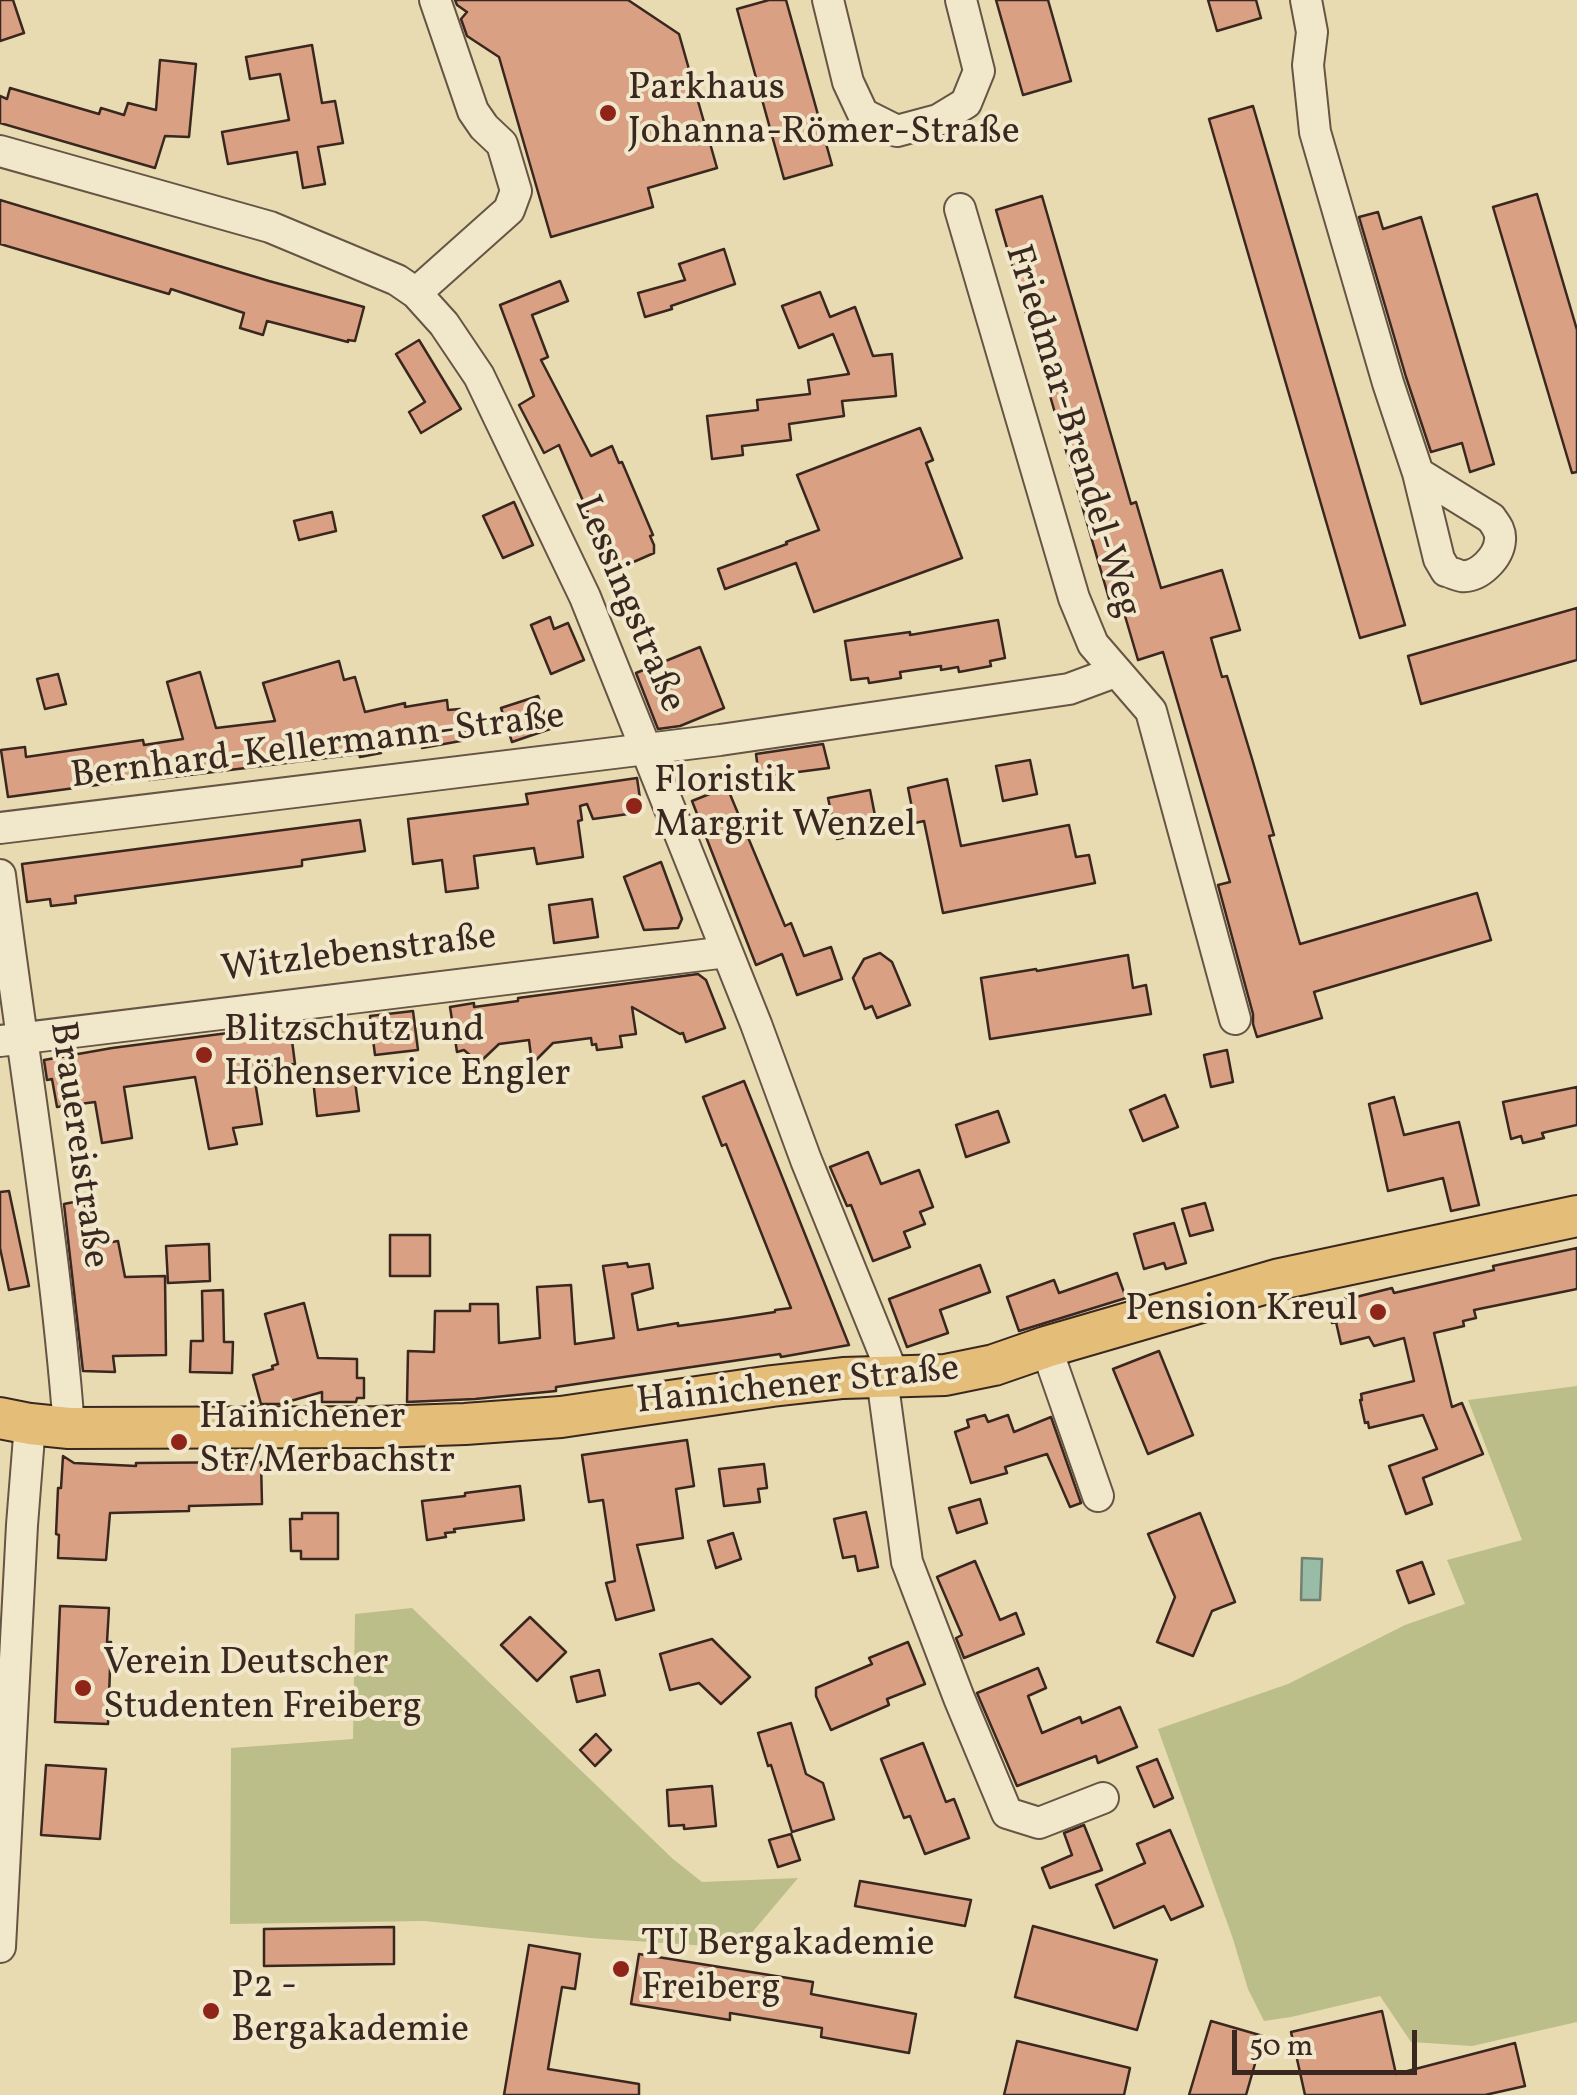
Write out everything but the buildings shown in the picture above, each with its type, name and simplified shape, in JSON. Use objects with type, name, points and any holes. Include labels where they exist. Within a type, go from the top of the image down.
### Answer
[{"type":"main road","name":"Hainichener Straße","points":[[33,1423],[376,1428],[465,1424],[561,1417],[843,1378],[945,1375],[994,1365],[1283,1278],[1577,1216]]},
{"type":"street","points":[[416,293],[510,210],[516,191],[502,144],[473,111],[436,0]]},
{"type":"street","points":[[828,0],[848,82],[862,114],[897,131],[938,120],[966,102],[979,70],[961,0]]},
{"type":"street","points":[[1306,0],[1312,32],[1308,65],[1315,132],[1418,473]]},
{"type":"street","name":"Lessingstraße","points":[[0,151],[270,228],[397,280],[416,293],[444,324],[479,376],[585,597],[728,952],[888,1377],[907,1562],[1007,1813],[1039,1824],[1103,1798]]},
{"type":"street","name":"Friedmar-Brendel-Weg","points":[[960,209],[1074,598],[1093,644],[1151,711],[1235,1020]]},
{"type":"street","name":"Friedmar-Brendel-Weg","points":[[646,749],[1069,689],[1115,672]]},
{"type":"street","name":"Bernhard-Kellermann-Straße","points":[[0,828],[646,749]]},
{"type":"street","name":"Brauereistraße","points":[[0,874],[10,1040],[51,1250],[64,1360],[33,1423],[22,1525],[0,1946]]},
{"type":"street","name":"Witzlebenstraße","points":[[10,1040],[728,952]]},
{"type":"street","points":[[1046,1347],[1098,1496]]},
{"type":"shaded area","points":[[1577,1386],[1577,2022],[1472,2046],[1411,2042],[1380,1996],[1264,2021],[1248,1989],[1158,1729],[1288,1684],[1405,1625],[1465,1604],[1447,1560],[1522,1540],[1468,1400]]},
{"type":"shaded area","points":[[1302,1558],[1322,1559],[1320,1600],[1301,1600]]},
{"type":"shaded area","points":[[412,1608],[673,1859],[702,1882],[798,1878],[739,1948],[424,1921],[230,1924],[231,1748],[353,1739],[355,1614]]},
{"type":"place","name":"Parkhaus Johanna-Römer-Straße","points":[[608,113]]},
{"type":"place","name":"Floristik Margrit Wenzel","points":[[634,806]]},
{"type":"place","name":"Blitzschutz und Höhenservice Engler","points":[[204,1055]]},
{"type":"place","name":"Pension Kreul","points":[[1378,1312]]},
{"type":"place","name":"Hainichener Str/Merbachstr","points":[[179,1442]]},
{"type":"place","name":"Verein Deutscher Studenten Freiberg","points":[[83,1688]]},
{"type":"place","name":"TU Bergakademie Freiberg","points":[[621,1969]]},
{"type":"place","name":"P2 - Bergakademie","points":[[211,2011]]}]
